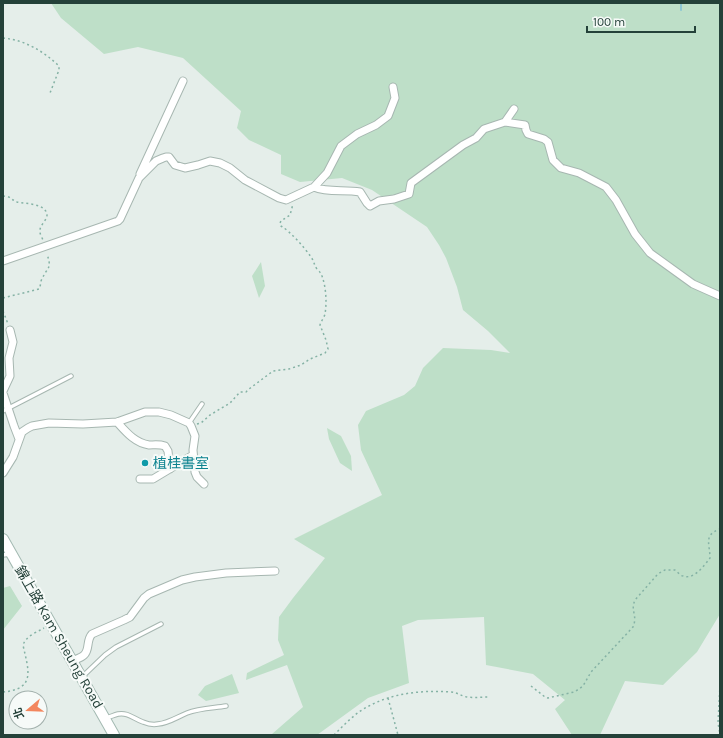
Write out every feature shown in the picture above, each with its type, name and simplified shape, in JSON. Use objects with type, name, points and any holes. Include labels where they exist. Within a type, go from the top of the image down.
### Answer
[{"type":"main road","name":"錦上路 Kam Sheung Road","points":[[3,540],[7,554],[51,624],[114,735]]},
{"type":"street","points":[[3,261],[118,221],[120,219],[183,81]]},
{"type":"street","points":[[138,178],[156,161],[166,156],[169,157],[175,165],[185,168],[198,166],[210,161],[220,163],[230,168],[245,180],[279,198],[286,200],[314,187],[327,173],[341,146],[357,134],[376,125],[388,116],[395,98],[393,87]]},
{"type":"street","points":[[505,122],[514,109]]},
{"type":"street","points":[[314,187],[319,190],[352,190],[360,192],[370,206],[379,200],[394,199],[409,194],[412,183],[463,145],[476,138],[484,129],[505,122],[525,125],[528,134],[544,139],[548,142],[553,160],[561,168],[579,173],[606,187],[616,200],[635,234],[650,253],[693,284],[720,296]]},
{"type":"street","points":[[10,330],[13,342],[9,358],[10,376],[3,391],[5,410],[19,439]]},
{"type":"street","points":[[3,473],[13,457],[22,432],[32,426],[49,423],[83,424],[117,422],[144,412],[154,411],[171,415],[189,423],[195,436],[195,472],[197,477],[204,484]]},
{"type":"street","points":[[117,422],[134,439],[149,445],[161,444],[165,446],[168,451],[170,469]]},
{"type":"street","points":[[140,479],[153,479],[194,455]]},
{"type":"street","points":[[72,661],[83,657],[86,654],[88,650],[88,641],[92,634],[130,617],[144,598],[158,590],[182,580],[195,577],[226,573],[275,571]]},
{"type":"lane","points":[[5,410],[72,376]]},
{"type":"lane","points":[[189,423],[202,404]]},
{"type":"lane","points":[[82,678],[105,655],[116,647],[161,624]]},
{"type":"lane","points":[[105,719],[119,714],[125,714],[131,715],[148,724],[159,724],[167,723],[187,713],[198,710],[226,706]]},
{"type":"path","points":[[3,38],[18,40],[31,45],[58,66],[59,70],[50,93]]},
{"type":"path","points":[[189,423],[201,423],[210,415],[230,403],[240,392],[246,392],[273,371],[289,369],[300,365],[328,349],[320,325],[324,318],[326,300],[322,274],[317,269],[315,263],[307,252],[293,236],[281,226],[280,223],[290,215],[293,202],[291,198]]},
{"type":"path","points":[[3,311],[10,330]]},
{"type":"path","points":[[531,686],[548,698],[574,692],[583,686],[591,672],[633,627],[635,617],[633,604],[635,600],[657,575],[665,570],[675,570],[684,577],[695,574],[710,558],[708,543],[709,537],[712,533],[720,529]]},
{"type":"path","points":[[3,692],[20,688],[25,684],[28,671],[23,645],[24,641],[26,638],[51,624]]},
{"type":"path","points":[[720,685],[718,723],[720,734]]},
{"type":"path","points":[[334,735],[366,707],[388,698],[410,693],[441,691],[455,692],[468,698],[488,696]]},
{"type":"path","points":[[388,698],[398,735]]},
{"type":"green space","points":[[51,3],[720,3],[720,614],[697,652],[663,685],[625,681],[600,735],[572,735],[555,709],[565,700],[533,674],[486,665],[484,617],[418,620],[402,626],[409,683],[368,698],[317,735],[272,735],[303,707],[287,665],[246,680],[247,673],[284,655],[278,640],[279,617],[325,558],[294,539],[382,495],[361,450],[358,425],[366,411],[404,395],[415,386],[423,368],[443,348],[491,350],[510,353],[488,331],[463,310],[457,287],[446,258],[427,227],[372,190],[342,178],[300,182],[281,174],[281,155],[249,140],[237,128],[241,111],[183,58],[138,47],[104,54],[61,18]]},
{"type":"green space","points":[[261,262],[265,286],[259,298],[252,276]]},
{"type":"green space","points":[[327,428],[341,436],[351,456],[352,471],[340,463],[329,439]]},
{"type":"green space","points":[[10,586],[22,606],[3,630],[3,588]]},
{"type":"green space","points":[[232,674],[239,693],[206,701],[198,695],[205,686]]},
{"type":"waterway","points":[[681,3],[681,10]]},
{"type":"place","name":"植桂書室","points":[[145,463]]}]
